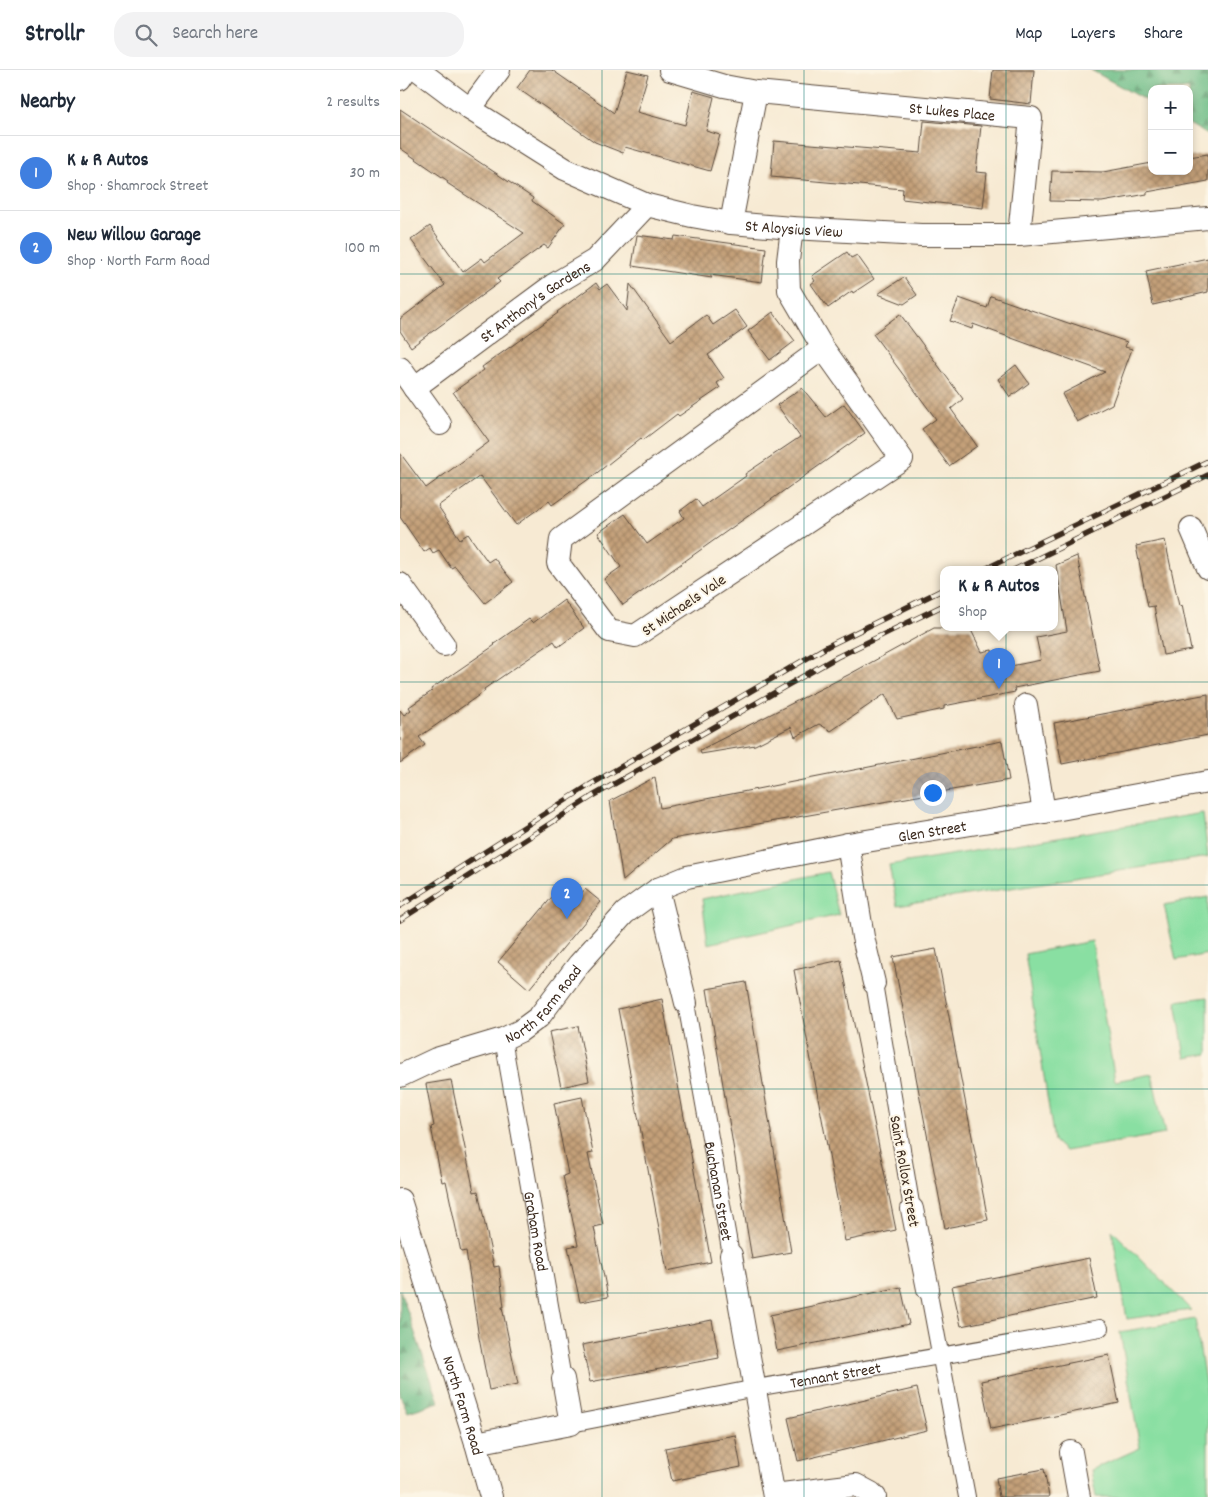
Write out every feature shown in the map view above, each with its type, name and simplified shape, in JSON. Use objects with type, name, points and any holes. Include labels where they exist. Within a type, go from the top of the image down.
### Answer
[{"type":"street","points":[[400,79],[406,70]]},
{"type":"street","name":"St Aloysius View","points":[[418,70],[470,110],[566,169],[647,205],[692,216],[792,228],[921,235],[1019,236],[1208,218]]},
{"type":"street","points":[[470,110],[499,70]]},
{"type":"street","name":"St Lukes Place","points":[[670,70],[724,86],[744,83],[1031,118],[1019,236]]},
{"type":"street","points":[[731,222],[744,83]]},
{"type":"street","name":"St Anthony's Gardens","points":[[414,388],[552,285],[595,260],[647,205]]},
{"type":"street","name":"St Michaels Vale","points":[[792,228],[788,261],[789,290],[823,348],[902,458],[635,636],[609,631],[558,563],[562,539],[823,348]]},
{"type":"street","points":[[400,368],[440,424]]},
{"type":"street","points":[[1191,528],[1208,568]]},
{"type":"street","points":[[400,584],[444,645]]},
{"type":"street","points":[[1026,705],[1044,812]]},
{"type":"street","name":"Glen Street","points":[[658,889],[687,876],[848,844],[1044,812],[1208,782]]},
{"type":"street","name":"Saint Rollox Street","points":[[848,844],[863,937],[874,983],[912,1209],[967,1497]]},
{"type":"street","name":"Buchanan Street","points":[[658,889],[686,1003],[774,1496]]},
{"type":"street","name":"North Farm Road","points":[[400,1076],[436,1059],[503,1039],[520,1031],[539,1017],[580,964],[624,913],[658,889]]},
{"type":"street","name":"Graham Road","points":[[503,1039],[571,1424]]},
{"type":"street","name":"North Farm Road","points":[[400,1200],[491,1497]]},
{"type":"street","name":"Tennant Street","points":[[571,1424],[756,1388],[1100,1328]]},
{"type":"street","points":[[476,1443],[571,1424]]},
{"type":"street","points":[[1071,1452],[1079,1497]]},
{"type":"street","points":[[774,1496],[856,1485],[871,1493],[874,1497]]},
{"type":"green space","points":[[1091,70],[1208,70],[1208,135],[1193,126],[1193,85],[1148,85],[1148,102]]},
{"type":"green space","points":[[1203,813],[1208,857],[897,906],[889,865]]},
{"type":"green space","points":[[828,872],[839,915],[708,944],[702,899]]},
{"type":"green space","points":[[1208,897],[1208,954],[1176,960],[1164,905]]},
{"type":"green space","points":[[1092,941],[1115,1081],[1152,1074],[1165,1134],[1065,1151],[1054,1141],[1025,954]]},
{"type":"green space","points":[[1208,997],[1208,1054],[1185,1058],[1176,1001]]},
{"type":"green space","points":[[1112,1230],[1191,1310],[1127,1319]]},
{"type":"green space","points":[[400,1290],[439,1402],[408,1412],[400,1395]]},
{"type":"green space","points":[[1195,1319],[1208,1400],[1208,1497],[1096,1497],[1091,1470],[1140,1448],[1120,1332]]},
{"type":"building","points":[[530,70],[552,70],[614,113],[627,70],[648,75],[637,112],[685,125],[693,91],[714,97],[706,131],[720,135],[710,171],[625,147],[623,153],[595,142],[517,88]]},
{"type":"building","points":[[993,70],[1034,70],[1031,104],[990,99]]},
{"type":"building","points":[[400,109],[533,198],[532,201],[565,224],[548,248],[544,245],[497,279],[500,282],[411,347],[400,331],[400,319],[445,285],[411,240],[430,226],[463,272],[482,258],[485,262],[524,233],[447,183],[448,181],[400,148]]},
{"type":"building","points":[[924,121],[981,126],[976,172],[987,173],[983,208],[902,199],[903,189],[771,177],[774,141],[921,153]]},
{"type":"building","points":[[1208,154],[1208,181],[1102,202],[1050,201],[1052,171],[1103,172],[1148,164],[1148,175],[1193,175],[1193,156]]},
{"type":"building","points":[[637,235],[674,240],[675,236],[766,248],[762,282],[710,275],[712,278],[632,266]]},
{"type":"building","points":[[847,252],[851,258],[857,255],[874,279],[853,293],[852,291],[828,308],[811,284],[815,281],[812,276]]},
{"type":"building","points":[[1208,258],[1208,292],[1153,305],[1146,271]]},
{"type":"building","points":[[904,277],[917,295],[904,304],[878,294]]},
{"type":"building","points":[[596,283],[600,289],[607,284],[627,311],[630,284],[671,341],[706,315],[713,325],[735,310],[747,327],[708,355],[724,378],[717,383],[720,388],[679,416],[677,414],[643,440],[641,438],[552,505],[549,501],[516,525],[480,476],[438,506],[460,539],[468,534],[488,562],[494,558],[513,582],[485,603],[455,566],[451,568],[439,550],[433,553],[430,548],[424,552],[400,517],[400,453],[426,488],[489,442],[453,392],[484,370],[482,367],[558,313]]},
{"type":"building","points":[[991,296],[1127,342],[1125,347],[1132,349],[1112,404],[1077,422],[1062,394],[1105,372],[973,324],[972,329],[950,321],[959,298],[987,308]]},
{"type":"building","points":[[773,312],[795,341],[770,360],[748,331]]},
{"type":"building","points":[[900,314],[963,399],[951,409],[977,446],[949,466],[922,429],[936,419],[873,334]]},
{"type":"building","points":[[1016,365],[1029,383],[1010,397],[998,379]]},
{"type":"building","points":[[802,388],[826,417],[844,404],[865,433],[623,605],[604,579],[621,567],[598,533],[625,514],[647,544],[684,518],[680,511],[696,499],[702,507],[746,476],[745,474],[800,437],[777,405]]},
{"type":"building","points":[[1165,540],[1179,606],[1182,605],[1191,650],[1163,655],[1154,606],[1148,607],[1136,546]]},
{"type":"building","points":[[1077,556],[1100,671],[1014,688],[1015,692],[944,706],[944,709],[897,719],[885,694],[831,731],[819,724],[795,737],[791,727],[755,745],[701,754],[700,750],[850,674],[934,628],[940,628],[940,631],[972,631],[982,652],[992,650],[996,669],[1041,660],[1036,637],[1067,631],[1058,577],[1058,566],[1056,565]]},
{"type":"building","points":[[564,600],[584,628],[558,647],[554,641],[484,689],[485,691],[419,737],[425,745],[400,763],[400,710],[404,715],[411,710],[409,707],[432,691],[431,689],[529,619],[533,623]]},
{"type":"building","points":[[1208,694],[1208,735],[1062,764],[1054,723]]},
{"type":"building","points":[[1002,741],[1009,780],[672,839],[623,881],[610,801],[655,777],[660,808]]},
{"type":"building","points":[[585,889],[601,902],[529,989],[498,962],[557,891],[573,904]]},
{"type":"building","points":[[936,949],[988,1220],[945,1228],[893,957]]},
{"type":"building","points":[[841,960],[896,1230],[845,1241],[794,970]]},
{"type":"building","points":[[746,982],[791,1252],[752,1259],[707,989]]},
{"type":"building","points":[[662,999],[711,1262],[667,1271],[618,1009]]},
{"type":"building","points":[[578,1026],[589,1081],[561,1087],[549,1032]]},
{"type":"building","points":[[451,1080],[474,1192],[478,1191],[494,1267],[499,1266],[504,1307],[502,1307],[518,1384],[489,1390],[466,1251],[461,1252],[446,1181],[442,1182],[431,1127],[434,1126],[426,1084]]},
{"type":"building","points":[[582,1097],[593,1153],[588,1154],[603,1225],[594,1227],[608,1297],[580,1302],[568,1247],[578,1245],[563,1176],[568,1174],[554,1103]]},
{"type":"building","points":[[1089,1258],[1097,1298],[961,1326],[952,1286]]},
{"type":"building","points":[[901,1287],[909,1324],[777,1351],[770,1315]]},
{"type":"building","points":[[712,1320],[719,1358],[590,1382],[582,1345]]},
{"type":"building","points":[[1109,1355],[1119,1403],[991,1429],[981,1381]]},
{"type":"building","points":[[917,1388],[927,1430],[798,1461],[788,1418]]},
{"type":"building","points":[[735,1435],[741,1467],[672,1481],[665,1448]]},
{"type":"building","points":[[1044,1469],[1049,1497],[999,1497],[996,1478]]},
{"type":"railway","points":[[991,566],[1208,461]]},
{"type":"railway","points":[[1022,566],[1208,475]]},
{"type":"railway","points":[[400,906],[588,786],[828,646],[940,591]]},
{"type":"railway","points":[[400,920],[593,796],[837,657],[940,607]]},
{"type":"place","name":"K & R Autos","points":[[999,689]]},
{"type":"place","name":"New Willow Garage","points":[[567,919]]}]
